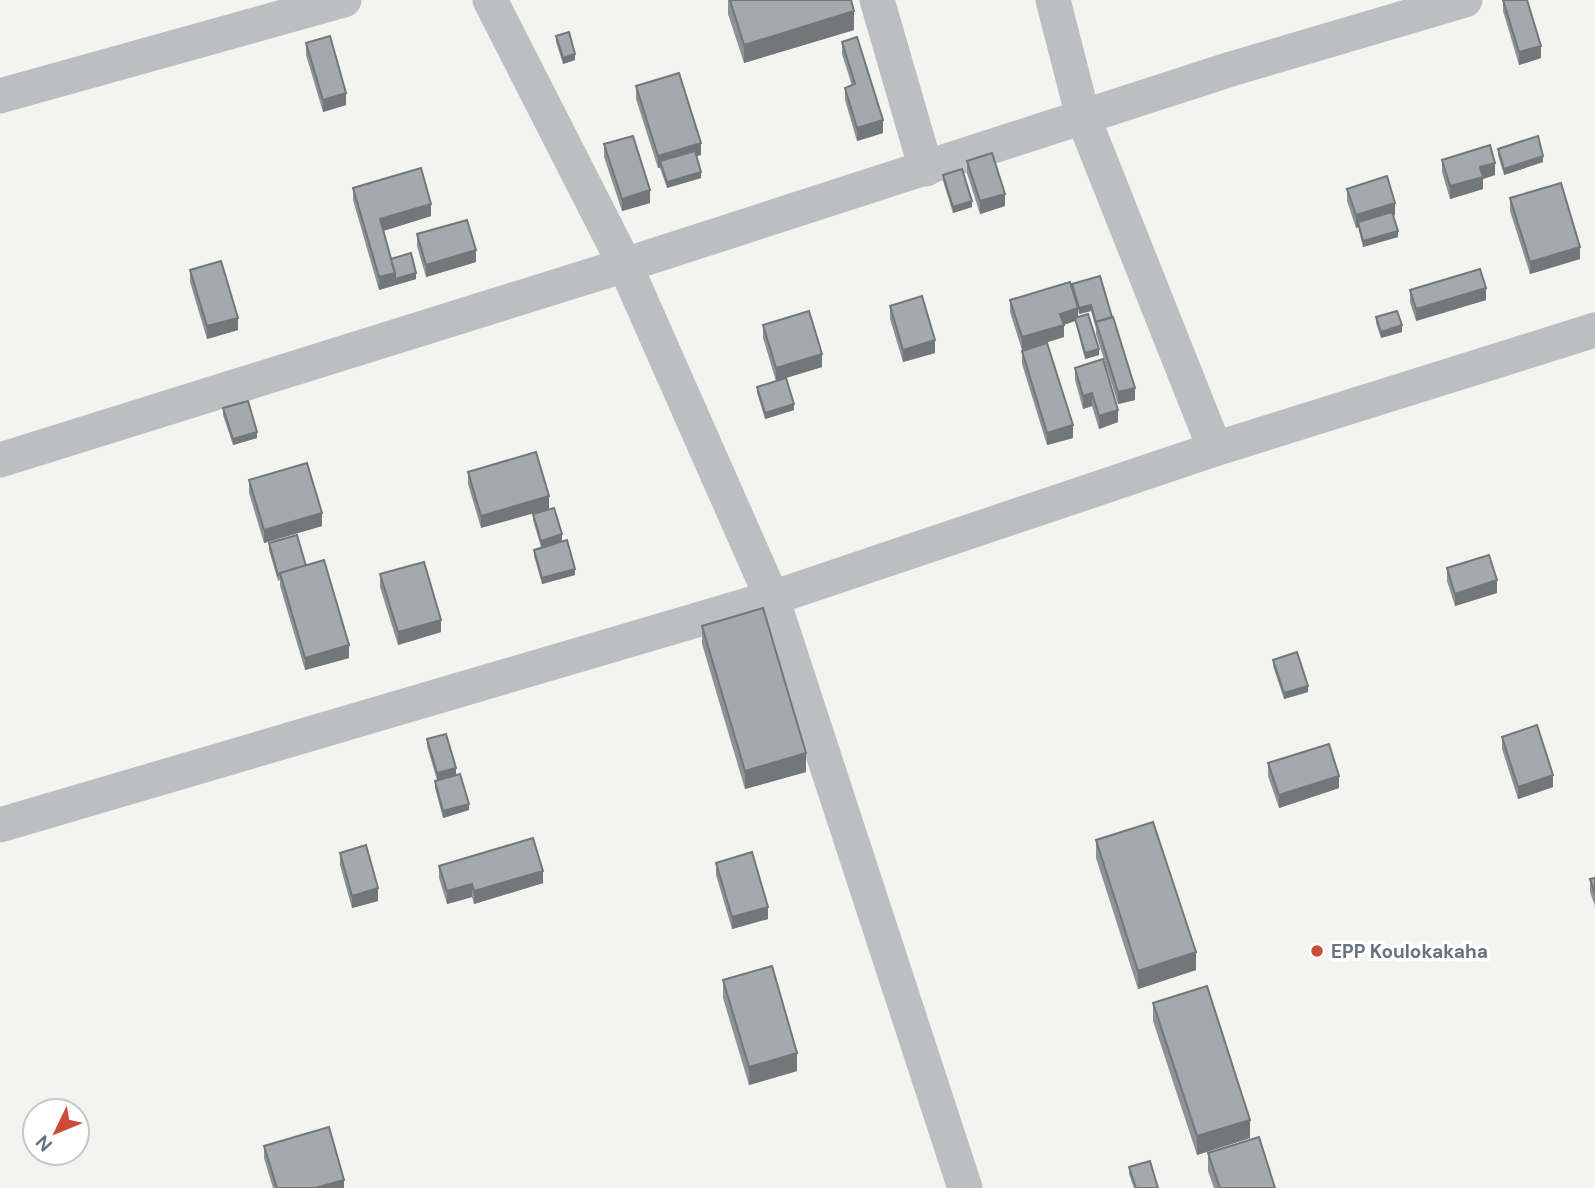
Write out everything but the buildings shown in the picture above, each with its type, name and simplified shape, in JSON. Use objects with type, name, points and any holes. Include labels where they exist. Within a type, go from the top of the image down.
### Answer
[{"type":"street","points":[[0,96],[344,0]]},
{"type":"street","points":[[490,0],[625,265],[772,598],[965,1188]]},
{"type":"street","points":[[877,0],[926,169]]},
{"type":"street","points":[[1053,0],[1083,117],[1215,449]]},
{"type":"street","points":[[0,460],[625,265],[1231,69],[1465,0]]},
{"type":"street","points":[[0,825],[772,598],[1215,449],[1595,330]]},
{"type":"place","name":"EPP Koulokakaha","points":[[1317,951]]}]
